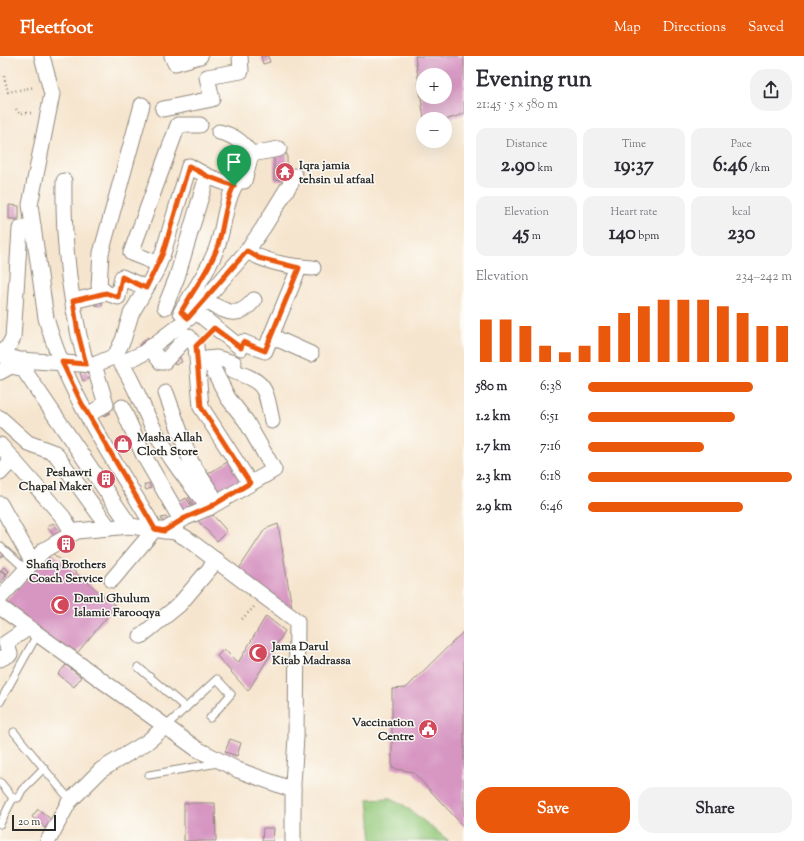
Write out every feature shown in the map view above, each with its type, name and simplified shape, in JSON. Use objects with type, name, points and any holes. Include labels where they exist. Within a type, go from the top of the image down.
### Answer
[{"type":"street","points":[[42,56],[52,94],[30,205],[46,318],[70,382],[88,415],[159,530]]},
{"type":"street","points":[[163,109],[212,99],[200,56],[175,63],[172,56]]},
{"type":"street","points":[[207,77],[241,71],[240,56]]},
{"type":"street","points":[[142,105],[101,253],[99,286],[106,293],[118,297],[122,277],[146,288]]},
{"type":"street","points":[[159,264],[132,253],[178,125],[200,125]]},
{"type":"street","points":[[219,132],[231,135],[244,144],[251,154],[244,181],[238,180],[231,192],[222,232],[216,250],[204,276],[186,301],[181,312],[196,310],[228,313],[240,312],[248,307],[254,300]]},
{"type":"street","points":[[251,154],[279,149]]},
{"type":"street","points":[[213,505],[172,459],[154,431],[133,382],[118,359],[131,314],[159,264],[189,166],[207,176],[234,186]]},
{"type":"street","points":[[165,307],[177,276],[207,176]]},
{"type":"street","points":[[0,372],[12,366],[25,364],[62,362],[90,365],[142,354],[196,310],[247,251],[295,176]]},
{"type":"street","points":[[64,181],[64,232],[78,333],[106,404],[88,415]]},
{"type":"street","points":[[25,364],[0,354],[8,347],[13,338],[20,229],[33,226]]},
{"type":"street","points":[[196,310],[214,328],[241,348],[243,342],[265,351],[271,336],[306,268],[259,258],[247,251]]},
{"type":"street","points":[[73,301],[106,293]]},
{"type":"street","points":[[214,328],[200,355],[201,407],[250,483]]},
{"type":"street","points":[[112,580],[159,530],[213,505],[274,470],[246,421],[228,398],[188,336],[164,362],[160,362],[150,348]]},
{"type":"street","points":[[271,336],[311,354]]},
{"type":"street","points":[[200,355],[234,363],[232,371],[260,383],[266,391],[272,421]]},
{"type":"street","points":[[25,364],[26,373],[130,526]]},
{"type":"street","points":[[166,394],[190,462],[213,505]]},
{"type":"street","points":[[122,407],[143,454],[180,520]]},
{"type":"street","points":[[0,418],[28,443],[55,453],[108,528]]},
{"type":"street","points":[[0,445],[62,517],[73,533]]},
{"type":"street","points":[[0,473],[13,459]]},
{"type":"street","points":[[1,508],[28,566]]},
{"type":"street","points":[[2,591],[44,550],[73,533],[77,531],[130,526],[159,530],[180,535],[217,560],[297,621],[293,841]]},
{"type":"street","points":[[141,636],[178,605],[217,560]]},
{"type":"street","points":[[0,607],[196,749],[238,770],[293,790]]},
{"type":"street","points":[[0,659],[10,654],[6,643],[33,631]]},
{"type":"street","points":[[48,841],[70,800],[101,770],[147,742],[165,727]]},
{"type":"lane","points":[[0,546],[22,566],[28,566]]},
{"type":"lane","points":[[0,702],[33,631]]},
{"type":"lane","points":[[138,667],[186,708]]},
{"type":"lane","points":[[165,727],[217,679],[231,694],[210,718]]},
{"type":"lane","points":[[14,732],[70,800]]},
{"type":"lane","points":[[149,775],[222,762]]},
{"type":"lane","points":[[13,798],[18,798],[22,790],[44,768]]},
{"type":"lane","points":[[0,782],[13,798]]},
{"type":"lane","points":[[0,824],[13,798]]},
{"type":"path","points":[[4,76],[8,92],[50,84]]},
{"type":"path","points":[[16,109],[19,113],[49,113]]},
{"type":"green space","points":[[391,798],[401,803],[449,841],[372,841],[368,799]]},
{"type":"building","points":[[261,56],[268,56],[270,62],[263,64]]},
{"type":"building","points":[[415,56],[464,56],[464,114],[452,118],[452,112],[423,112],[422,104],[452,104],[452,68],[417,68]]},
{"type":"building","name":"Iqra jamia tehsin ul atfaal","points":[[274,154],[287,154],[287,180],[274,180]]},
{"type":"building","points":[[9,205],[19,206],[19,219],[9,219]]},
{"type":"building","points":[[96,299],[103,299],[102,306],[95,305]]},
{"type":"building","points":[[148,337],[153,342],[144,350],[139,345]]},
{"type":"building","points":[[179,355],[182,362],[175,365],[172,358]]},
{"type":"building","points":[[87,370],[90,378],[83,381],[80,373]]},
{"type":"building","points":[[107,406],[110,413],[104,416],[100,410]]},
{"type":"building","name":"Masha Allah Cloth Store","points":[[123,439],[128,447],[122,450],[118,442]]},
{"type":"building","points":[[232,459],[245,480],[221,494],[208,474]]},
{"type":"building","points":[[149,483],[151,488],[146,490],[144,485]]},
{"type":"building","points":[[195,493],[202,505],[195,509],[188,498]]},
{"type":"building","points":[[186,498],[193,509],[184,514],[178,503]]},
{"type":"building","points":[[209,511],[227,531],[217,541],[198,521]]},
{"type":"building","points":[[166,517],[169,522],[164,524],[161,518]]},
{"type":"building","points":[[53,523],[61,532],[55,537],[47,527]]},
{"type":"building","points":[[278,524],[293,614],[237,572],[265,529]]},
{"type":"building","points":[[0,550],[5,554],[0,558]]},
{"type":"building","name":"Darul Ghulum Islamic Farooqya","points":[[51,552],[116,606],[73,658],[3,604]]},
{"type":"building","points":[[4,567],[9,571],[7,574],[1,570]]},
{"type":"building","points":[[0,570],[7,575],[0,583]]},
{"type":"building","name":"Jama Darul Kitab Madrassa","points":[[266,616],[285,631],[248,691],[217,656],[224,649],[238,663]]},
{"type":"building","name":"Vaccination Centre","points":[[464,631],[464,827],[413,772],[392,768],[392,689],[406,688]]},
{"type":"building","points":[[66,665],[81,677],[74,687],[58,674]]},
{"type":"building","points":[[230,739],[241,743],[237,756],[225,752]]},
{"type":"building","points":[[184,803],[215,803],[216,841],[184,841]]},
{"type":"building","points":[[38,809],[52,820],[45,828],[32,817]]},
{"type":"building","points":[[263,828],[274,828],[273,841],[262,841]]},
{"type":"place","name":"Iqra jamia tehsin ul atfaal","points":[[285,172]]},
{"type":"place","name":"Masha Allah Cloth Store","points":[[123,444]]},
{"type":"place","name":"Peshawri Chapal Maker","points":[[106,479]]},
{"type":"place","name":"Shafiq Brothers Coach Service","points":[[66,544]]},
{"type":"place","name":"Darul Ghulum Islamic Farooqya","points":[[60,605]]},
{"type":"place","name":"Jama Darul Kitab Madrassa","points":[[258,653]]},
{"type":"place","name":"Vaccination Centre","points":[[428,729]]},
{"type":"route","points":[[189,166],[207,176],[234,186],[231,192],[222,232],[216,250],[204,276],[186,301],[181,312],[188,318],[247,251],[259,258],[299,268],[265,351],[243,342],[241,348],[214,328],[196,346],[201,407],[250,483],[210,507],[185,518],[164,531],[155,529],[88,415],[65,370],[62,362],[86,364],[78,333],[73,301],[106,293],[118,297],[122,277],[146,288],[155,273],[163,253],[181,197],[189,166]]}]
